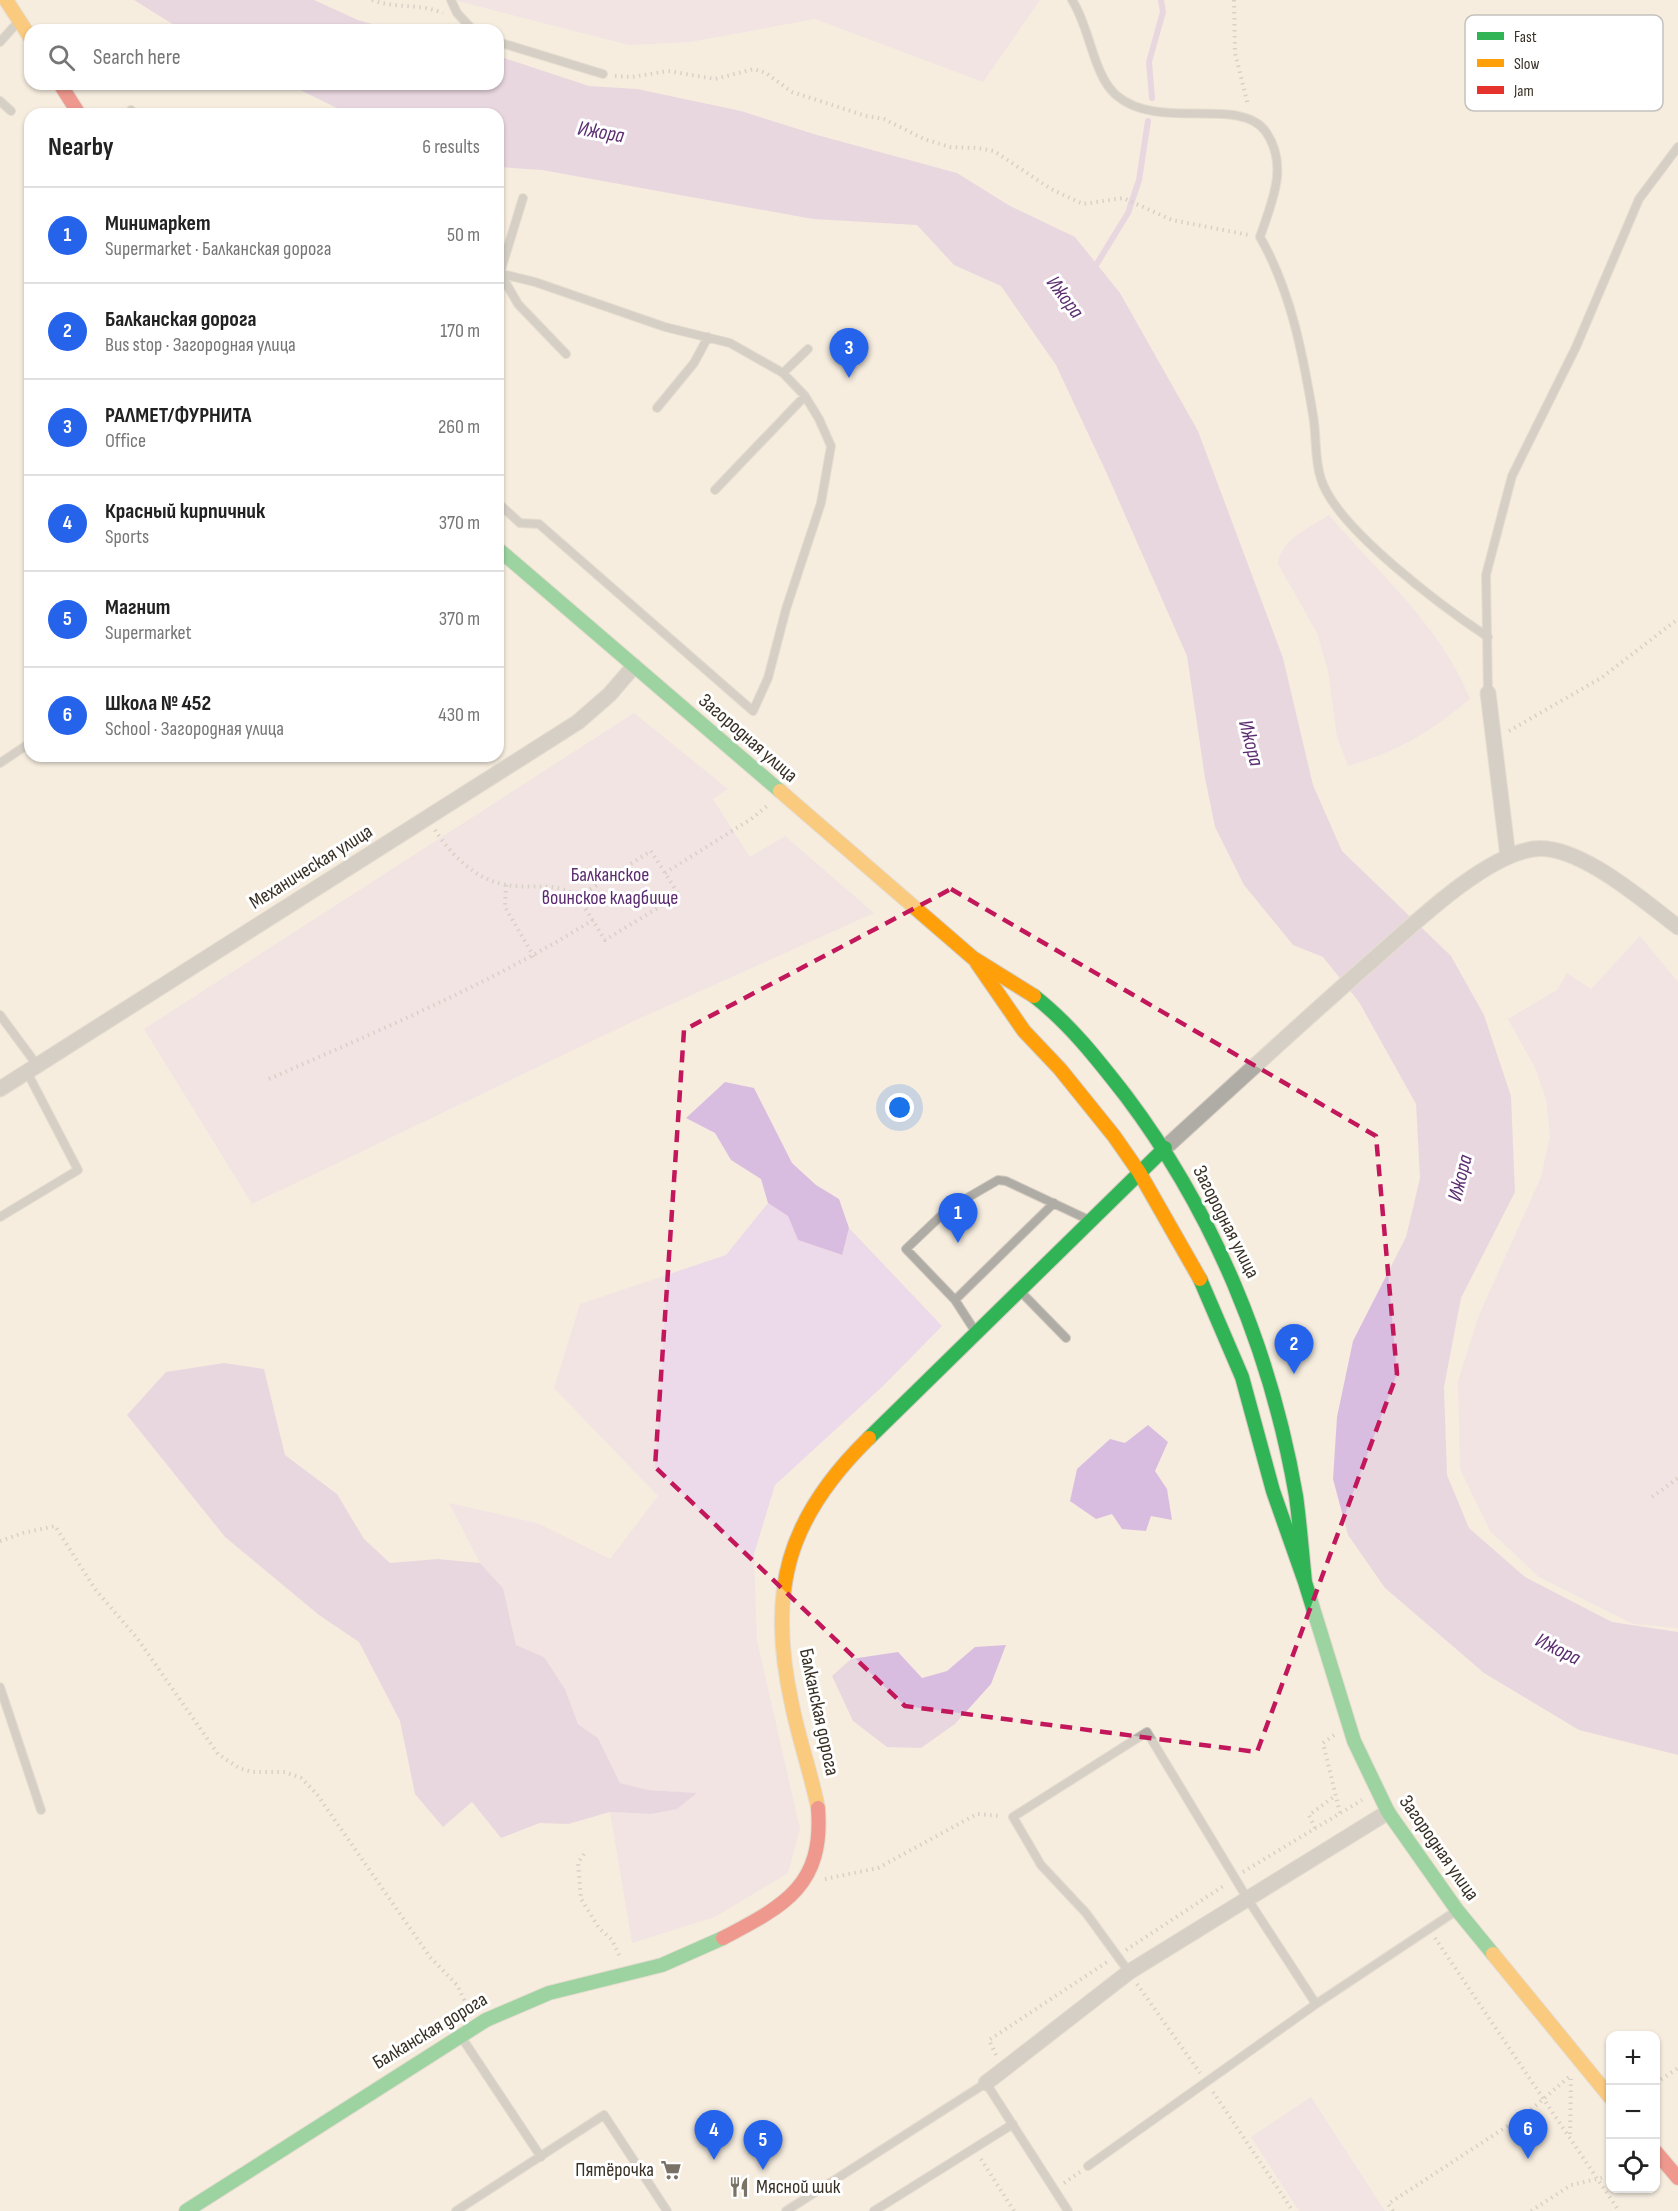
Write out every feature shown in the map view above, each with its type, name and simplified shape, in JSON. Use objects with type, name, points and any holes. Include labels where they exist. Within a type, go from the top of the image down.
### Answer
[{"type":"main road","points":[[6,0],[24,28]]},
{"type":"main road","points":[[64,90],[75,108]]},
{"type":"main road","name":"Загородная улица","points":[[504,554],[973,958],[1024,988],[1056,1016],[1101,1064],[1165,1148],[1223,1253],[1256,1335],[1271,1384],[1294,1485],[1305,1582]]},
{"type":"main road","name":"Загородная улица","points":[[973,958],[1024,1031],[1087,1100],[1139,1172],[1196,1271],[1242,1377],[1273,1491],[1305,1582],[1354,1741],[1388,1812],[1457,1910],[1606,2091]]},
{"type":"main road","name":"Балканская дорога","points":[[186,2211],[476,2025],[518,2004],[560,1990],[645,1970],[694,1950],[753,1921],[788,1899],[810,1875],[820,1843],[819,1811],[792,1706],[782,1632],[783,1595],[788,1560],[802,1521],[828,1482],[1019,1290],[1165,1148]]},
{"type":"main road","points":[[1660,2157],[1678,2178]]},
{"type":"street","name":"Механическая улица","points":[[0,1089],[579,722],[634,666]]},
{"type":"street","points":[[1488,693],[1508,857]]},
{"type":"street","name":"Балканская дорога","points":[[1165,1148],[1422,918],[1482,871],[1508,857],[1534,848],[1557,850],[1611,876],[1678,927]]},
{"type":"street","points":[[986,2084],[1129,1972],[1388,1812]]},
{"type":"lane","points":[[451,0],[457,13],[467,24]]},
{"type":"lane","points":[[1072,0],[1085,26],[1106,83],[1123,101],[1161,114],[1230,113],[1262,127],[1274,145],[1279,165],[1275,191],[1260,237],[1280,276],[1291,312],[1314,417],[1315,450],[1321,480],[1331,501],[1419,589],[1488,637]]},
{"type":"lane","points":[[0,42],[19,20]]},
{"type":"lane","points":[[504,44],[603,74]]},
{"type":"lane","points":[[0,101],[12,111]]},
{"type":"lane","points":[[1488,693],[1486,576],[1512,476],[1576,347],[1639,199],[1678,147]]},
{"type":"lane","points":[[504,257],[524,198]]},
{"type":"lane","points":[[504,273],[665,327],[730,343],[783,373],[805,396],[819,419],[831,446],[821,503],[809,545],[786,609],[768,678],[753,711],[540,524],[520,523],[504,508]]},
{"type":"lane","points":[[504,280],[518,304],[566,354]]},
{"type":"lane","points":[[657,408],[694,363],[708,337]]},
{"type":"lane","points":[[783,373],[808,350]]},
{"type":"lane","points":[[715,490],[805,396]]},
{"type":"lane","points":[[0,763],[24,747]]},
{"type":"lane","points":[[0,1015],[32,1069],[78,1170],[0,1217]]},
{"type":"lane","points":[[976,1333],[956,1300],[906,1249],[948,1209],[998,1180],[1006,1181],[1090,1221]]},
{"type":"lane","points":[[956,1300],[1054,1203]]},
{"type":"lane","points":[[1019,1290],[1066,1338]]},
{"type":"lane","points":[[0,1687],[41,1810]]},
{"type":"lane","points":[[1129,1972],[1086,1912],[1041,1865],[1013,1817],[1147,1732],[1247,1898],[1316,2004]]},
{"type":"lane","points":[[1088,2166],[1316,2004],[1457,1910]]},
{"type":"lane","points":[[460,2035],[541,2157]]},
{"type":"lane","points":[[786,2211],[986,2084],[1068,2211]]},
{"type":"lane","points":[[456,2211],[604,2115],[667,2211]]},
{"type":"lane","points":[[874,2211],[1013,2124]]},
{"type":"path","points":[[372,0],[396,6],[420,6],[446,15]]},
{"type":"path","points":[[420,6],[426,0]]},
{"type":"path","points":[[1234,0],[1235,53],[1251,121]]},
{"type":"path","points":[[603,74],[632,77],[668,71],[715,79],[754,69],[766,73],[792,92],[866,116],[884,119],[924,139],[950,147],[994,151],[1051,189],[1083,204],[1123,198],[1172,220],[1260,237]]},
{"type":"path","points":[[1493,740],[1601,678],[1678,620]]},
{"type":"path","points":[[665,873],[760,813],[780,792]]},
{"type":"path","points":[[433,827],[452,854],[468,867],[506,885],[566,888],[578,897],[605,940],[679,895],[651,851],[578,897]]},
{"type":"path","points":[[506,885],[505,907],[534,957]]},
{"type":"path","points":[[269,1078],[433,1007],[534,957],[593,920]]},
{"type":"path","points":[[1652,1497],[1678,1478]]},
{"type":"path","points":[[0,1541],[23,1533],[55,1527],[95,1589],[137,1638],[218,1754],[239,1768],[252,1772],[285,1772],[301,1778],[316,1793],[430,1956],[458,1985],[476,2025]]},
{"type":"path","points":[[1335,1734],[1323,1743],[1340,1813]]},
{"type":"path","points":[[1315,1828],[1309,1815],[1335,1796]]},
{"type":"path","points":[[1003,2071],[989,2040],[1235,1878],[1366,1798]]},
{"type":"path","points":[[810,1875],[828,1880],[878,1868],[977,1814],[1013,1817]]},
{"type":"path","points":[[584,1854],[578,1863],[580,1899],[599,1928],[619,1951],[622,1976]]},
{"type":"path","points":[[1428,1928],[1599,2178],[1619,2211]]},
{"type":"path","points":[[1660,2080],[1678,2068]]},
{"type":"path","points":[[1393,2211],[1388,2204],[1546,2100],[1571,2075],[1570,2136]]},
{"type":"path","points":[[974,2148],[1014,2211]]},
{"type":"path","points":[[1054,2190],[1088,2166]]},
{"type":"path","points":[[1532,2211],[1571,2185],[1606,2177]]},
{"type":"highlighted area","points":[[951,889],[1376,1136],[1397,1374],[1257,1752],[905,1706],[655,1467],[684,1030]]},
{"type":"green space","points":[[454,0],[1040,0],[983,82],[815,19],[690,42],[629,45]]},
{"type":"green space","points":[[1329,515],[1426,624],[1458,673],[1470,699],[1413,740],[1383,754],[1348,766],[1337,737],[1328,671],[1317,633],[1278,564],[1280,555],[1290,541]]},
{"type":"green space","name":"Балканское воинское кладбище","points":[[634,713],[728,789],[713,799],[750,857],[785,836],[874,913],[634,1021],[252,1204],[144,1029]]},
{"type":"green space","points":[[1640,936],[1678,982],[1678,1628],[1633,1624],[1539,1577],[1490,1531],[1460,1469],[1458,1381],[1479,1315],[1541,1177],[1550,1136],[1546,1099],[1535,1068],[1508,1019],[1557,990],[1567,973],[1591,989]]},
{"type":"green space","points":[[768,1203],[788,1216],[798,1240],[841,1255],[849,1228],[942,1326],[883,1386],[775,1485],[754,1554],[757,1640],[800,1829],[788,1873],[715,1917],[632,1943],[610,1812],[656,1813],[666,1811],[696,1793],[648,1790],[620,1783],[598,1738],[578,1724],[565,1689],[544,1657],[516,1645],[503,1588],[480,1563],[449,1503],[537,1523],[610,1559],[658,1496],[554,1388],[580,1304],[726,1255]]},
{"type":"green space","points":[[1311,2097],[1385,2211],[1299,2211],[1251,2137]]},
{"type":"water","points":[[134,0],[314,0],[372,24],[172,24]]},
{"type":"water","name":"Ижора","points":[[504,58],[589,86],[637,89],[741,111],[817,135],[957,173],[1010,206],[1075,237],[1120,293],[1198,431],[1283,658],[1313,785],[1342,851],[1451,956],[1484,1015],[1511,1096],[1515,1192],[1461,1298],[1444,1387],[1447,1475],[1469,1528],[1525,1577],[1612,1622],[1678,1632],[1678,1755],[1579,1730],[1484,1673],[1385,1588],[1348,1535],[1333,1479],[1337,1417],[1353,1341],[1406,1237],[1420,1178],[1416,1104],[1359,1002],[1323,957],[1293,945],[1244,885],[1215,827],[1205,778],[1187,656],[1056,365],[1001,286],[954,265],[917,225],[813,219],[542,170],[504,167],[504,108],[337,108],[300,90],[504,90]]},
{"type":"water","points":[[725,1082],[754,1088],[792,1163],[816,1185],[839,1199],[849,1228],[842,1255],[798,1240],[788,1216],[768,1203],[761,1179],[731,1160],[715,1133],[686,1118]]},
{"type":"water","points":[[224,1363],[264,1369],[285,1455],[337,1494],[364,1539],[390,1563],[438,1559],[480,1563],[503,1588],[516,1645],[544,1657],[565,1689],[578,1724],[598,1738],[620,1783],[648,1790],[697,1793],[677,1809],[651,1814],[610,1812],[568,1824],[540,1823],[501,1838],[472,1802],[443,1827],[415,1794],[400,1721],[359,1642],[319,1615],[225,1537],[127,1415],[166,1372]]},
{"type":"water","points":[[1148,1425],[1168,1442],[1155,1471],[1167,1489],[1172,1520],[1151,1516],[1146,1531],[1122,1529],[1112,1514],[1096,1519],[1070,1501],[1077,1469],[1110,1439],[1125,1443]]},
{"type":"water","points":[[1006,1645],[991,1684],[955,1724],[921,1748],[887,1747],[853,1721],[832,1676],[851,1659],[898,1652],[922,1678],[947,1671],[975,1647]]},
{"type":"waterway","points":[[1152,98],[1149,62],[1163,12],[1161,0]]},
{"type":"waterway","points":[[1093,270],[1128,213],[1139,180],[1148,121]]},
{"type":"traffic: fast","points":[[504,554],[780,791]]},
{"type":"traffic: fast","points":[[1034,996],[1072,1030],[1126,1096],[1158,1141],[1186,1187],[1235,1285],[1271,1389],[1285,1442],[1296,1496],[1305,1582]]},
{"type":"traffic: fast","points":[[869,1438],[1165,1148]]},
{"type":"traffic: fast","points":[[1200,1279],[1242,1377],[1273,1491],[1305,1582],[1354,1741],[1388,1812],[1457,1910],[1493,1954]]},
{"type":"traffic: fast","points":[[186,2211],[486,2020],[549,1993],[662,1965],[723,1938]]},
{"type":"traffic: slow","points":[[6,0],[24,28]]},
{"type":"traffic: slow","points":[[780,791],[973,958],[1034,996]]},
{"type":"traffic: slow","points":[[977,963],[1024,1031],[1060,1069],[1114,1136],[1139,1172],[1200,1279]]},
{"type":"traffic: slow","points":[[818,1808],[795,1718],[785,1664],[782,1627],[783,1592],[790,1560],[802,1528],[818,1498],[841,1468],[869,1438]]},
{"type":"traffic: slow","points":[[1493,1954],[1606,2092]]},
{"type":"traffic: jam","points":[[64,90],[75,108]]},
{"type":"traffic: jam","points":[[723,1938],[765,1915],[796,1890],[815,1856],[818,1808]]},
{"type":"traffic: jam","points":[[1660,2157],[1678,2178]]},
{"type":"place","name":"РАЛМЕТ/ФУРНИТА","points":[[849,378]]},
{"type":"place","name":"Минимаркет","points":[[958,1243]]},
{"type":"place","name":"Балканская дорога","points":[[1294,1374]]},
{"type":"place","name":"Школа № 452","points":[[1528,2159]]},
{"type":"place","name":"Красный кирпичник","points":[[714,2160]]},
{"type":"place","name":"Пятёрочка","points":[[671,2170]]},
{"type":"place","name":"Магнит","points":[[763,2170]]},
{"type":"place","name":"Мясной шик","points":[[739,2187]]}]
